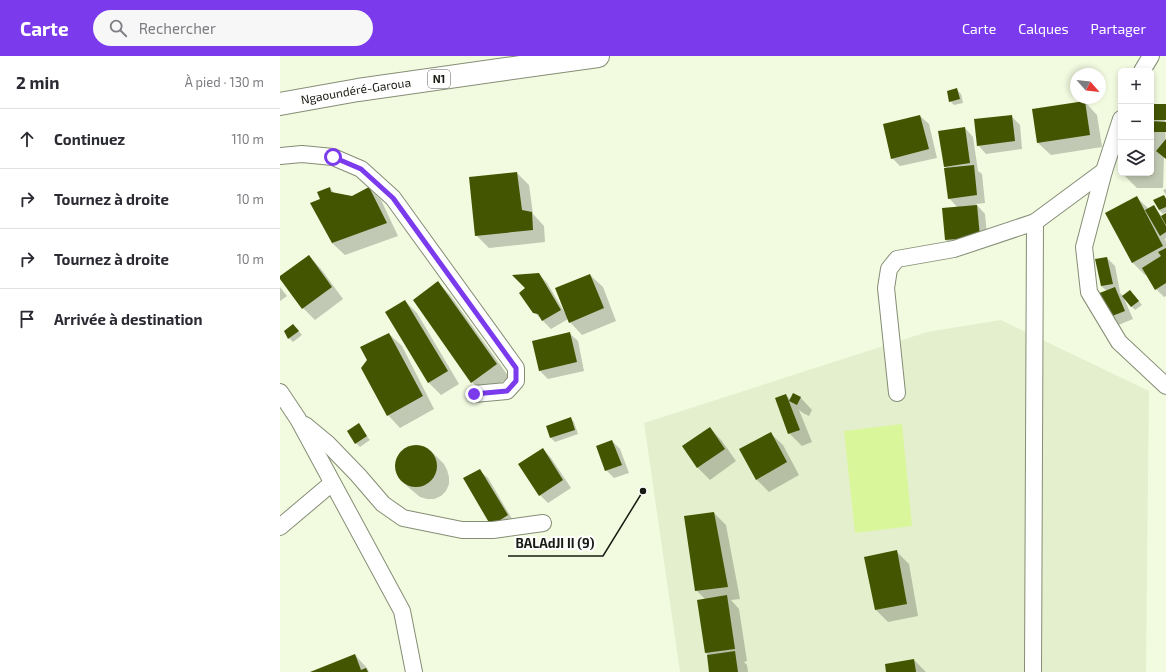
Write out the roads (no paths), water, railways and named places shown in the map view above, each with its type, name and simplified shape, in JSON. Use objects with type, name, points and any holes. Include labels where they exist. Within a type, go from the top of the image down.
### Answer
[{"type":"highway","name":"Ngaoundéré-Garoua","points":[[280,104],[358,90],[598,56]]},
{"type":"street","points":[[1144,68],[1151,56]]},
{"type":"street","points":[[1118,128],[1104,171],[1084,247],[1089,292],[1118,342],[1166,386]]},
{"type":"street","points":[[280,156],[302,154],[333,157],[361,169],[393,198],[516,368],[516,381],[507,391],[474,394]]},
{"type":"street","points":[[897,393],[886,288],[890,269],[897,259],[954,249],[1035,222],[1104,171]]},
{"type":"street","points":[[1033,672],[1035,222]]},
{"type":"street","points":[[280,392],[298,419],[402,611],[414,672]]},
{"type":"street","points":[[298,419],[328,444],[383,504],[403,518],[462,530],[493,530],[544,523]]},
{"type":"street","points":[[280,527],[332,483]]},
{"type":"place","name":"BALAdJI II (9)","points":[[643,491]]}]
